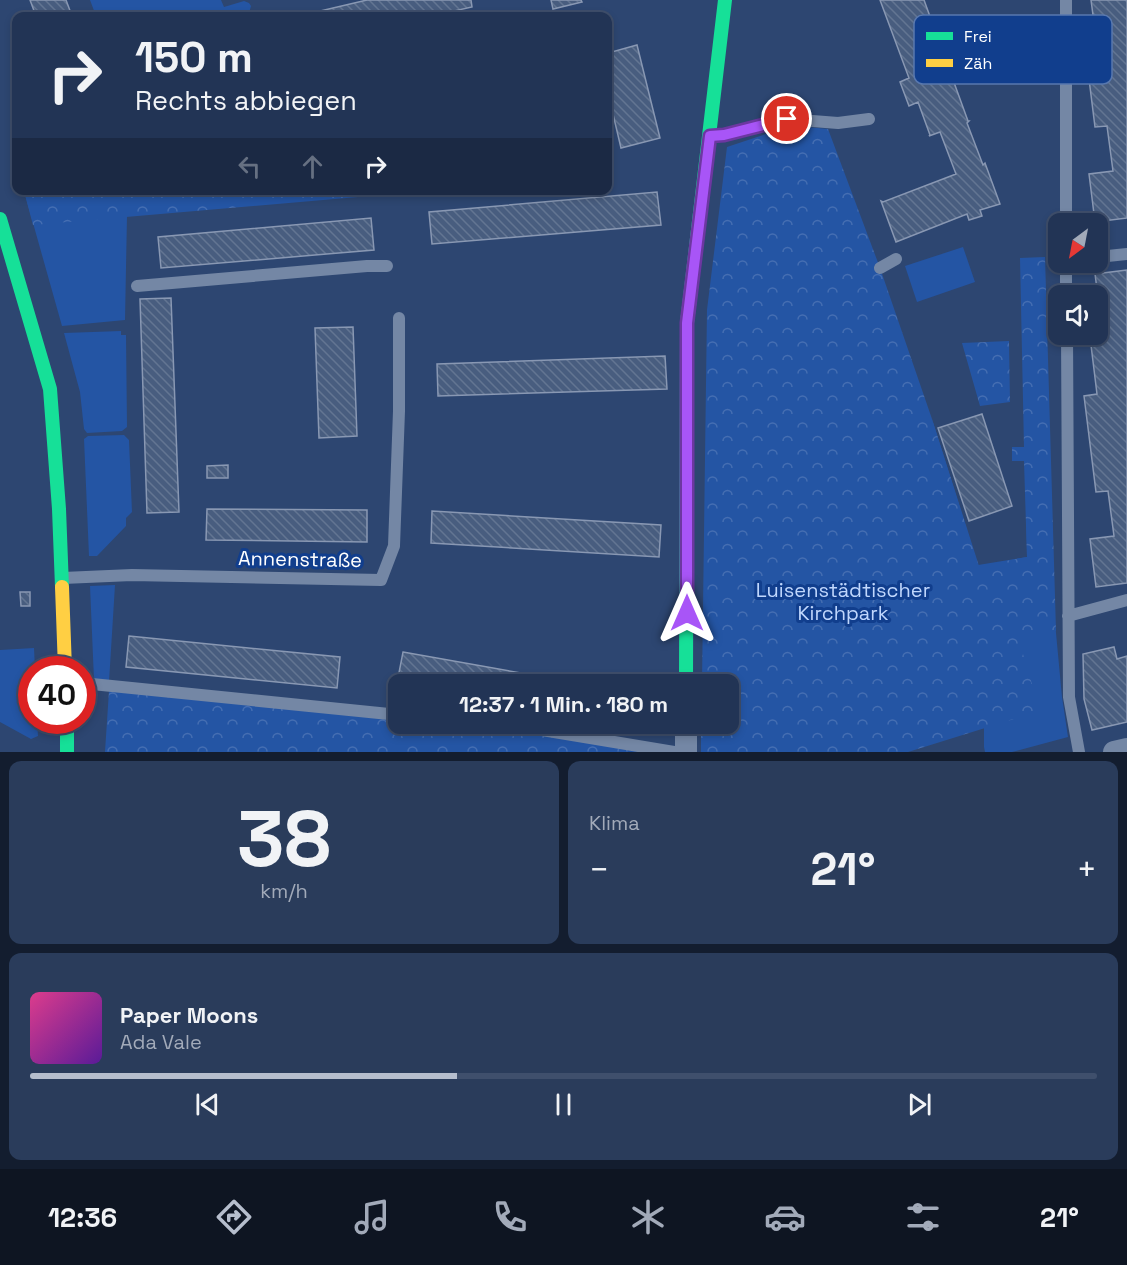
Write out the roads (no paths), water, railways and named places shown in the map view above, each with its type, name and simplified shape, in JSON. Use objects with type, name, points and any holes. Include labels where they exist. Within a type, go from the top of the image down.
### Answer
[{"type":"street","points":[[686,674],[687,323],[725,0]]},
{"type":"street","points":[[0,219],[50,389],[59,509],[65,656]]},
{"type":"street","points":[[67,734],[67,752]]},
{"type":"street","points":[[686,734],[686,752]]},
{"type":"street","points":[[1114,752],[1127,749]]},
{"type":"lane","points":[[1065,0],[1065,15]]},
{"type":"lane","points":[[1065,84],[1066,213]]},
{"type":"lane","points":[[710,136],[724,135],[787,119],[838,123],[869,119]]},
{"type":"lane","points":[[1108,256],[1127,254]]},
{"type":"lane","points":[[880,268],[896,259]]},
{"type":"lane","points":[[137,286],[387,266]]},
{"type":"lane","name":"Annenstraße","points":[[62,578],[132,575],[381,580],[394,546],[399,411],[399,318]]},
{"type":"lane","points":[[1067,345],[1069,697],[1079,752]]},
{"type":"lane","points":[[1068,616],[1127,600]]},
{"type":"lane","points":[[96,684],[388,715]]},
{"type":"lane","points":[[566,734],[674,752]]},
{"type":"park label","name":"Luisenstädtischer Kirchpark","points":[[843,602]]}]
